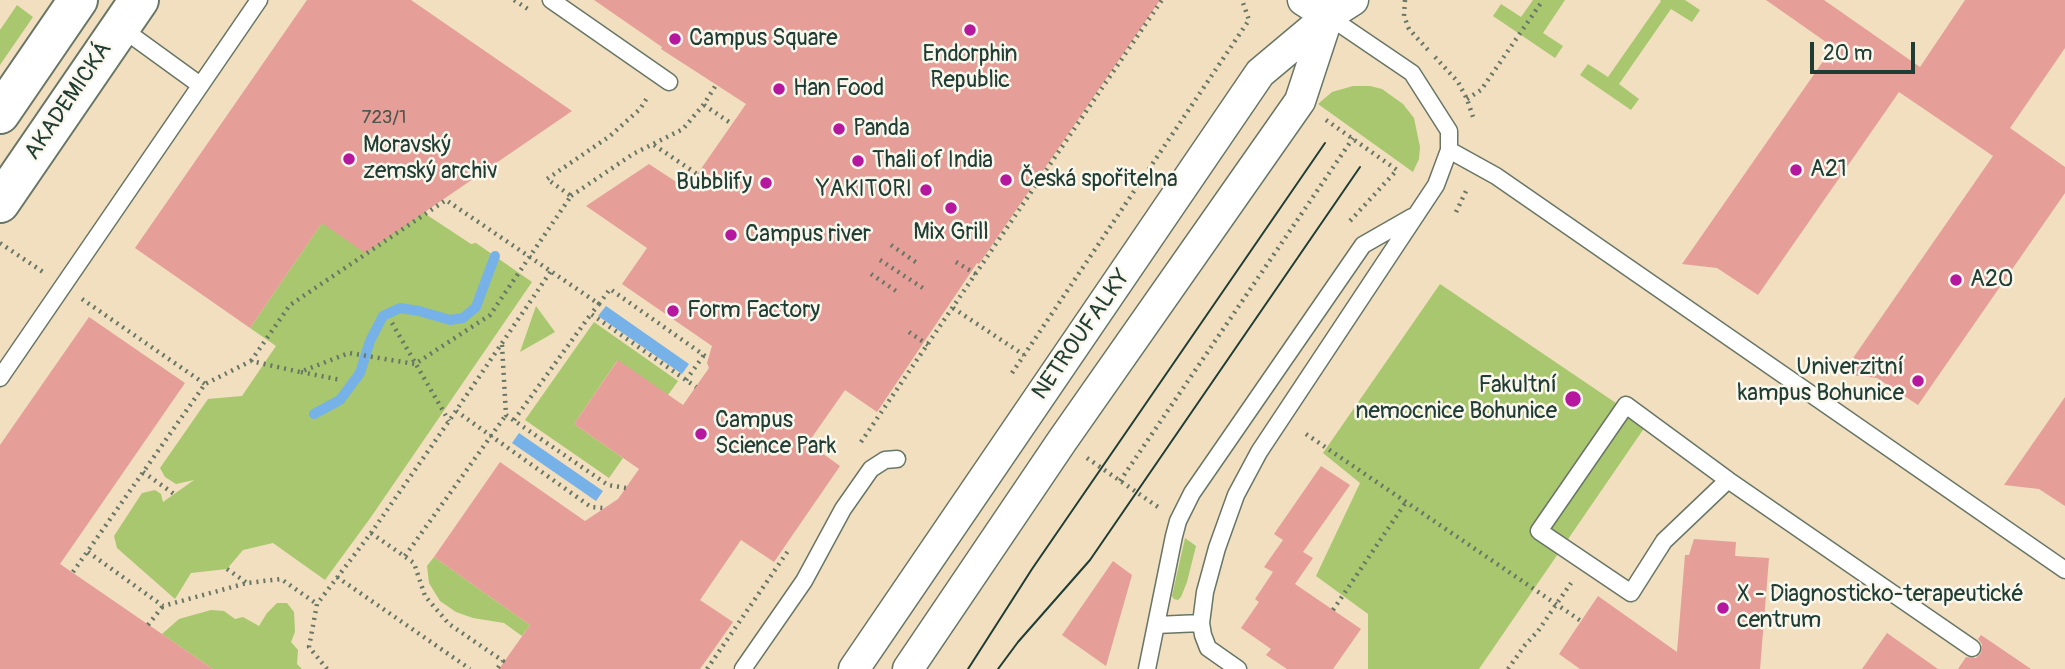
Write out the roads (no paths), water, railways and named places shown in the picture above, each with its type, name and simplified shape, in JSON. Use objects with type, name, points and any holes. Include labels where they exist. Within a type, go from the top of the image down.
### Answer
[{"type":"street","points":[[0,114],[78,0]]},
{"type":"street","points":[[1303,0],[1331,8]]},
{"type":"street","name":"NETROUFALKY","points":[[854,669],[1260,73],[1331,8],[1353,0]]},
{"type":"street","name":"NETROUFALKY","points":[[908,669],[1062,442],[1300,101],[1331,8]]},
{"type":"street","name":"AKADEMICKÁ","points":[[0,203],[129,13]]},
{"type":"lane","points":[[0,379],[259,0]]},
{"type":"lane","points":[[551,0],[669,82]]},
{"type":"lane","points":[[1238,669],[1208,648],[1201,623],[1208,580],[1236,495],[1259,452],[1436,186],[1449,150],[1449,131],[1412,73],[1331,8]]},
{"type":"lane","points":[[129,13],[200,85]]},
{"type":"lane","points":[[1449,150],[1496,177],[2065,570]]},
{"type":"lane","points":[[1147,669],[1178,520],[1192,494],[1363,245],[1414,216]]},
{"type":"lane","points":[[1728,480],[1664,541],[1631,593],[1539,531],[1626,405],[1728,480],[1972,648]]},
{"type":"lane","points":[[743,669],[804,581],[843,509],[871,469],[885,460],[897,459]]},
{"type":"lane","points":[[1156,625],[1201,623]]},
{"type":"water","points":[[606,306],[689,364],[682,374],[598,316]]},
{"type":"water","points":[[519,433],[603,491],[596,501],[512,443]]},
{"type":"waterway","points":[[314,414],[340,400],[360,373],[370,341],[383,316],[400,308],[450,320],[463,318],[476,307],[495,256]]},
{"type":"tram line","points":[[968,669],[1032,569],[1325,143]]},
{"type":"tram line","points":[[998,669],[1018,642],[1090,560],[1360,167]]},
{"type":"place","name":"Endorphin Republic","points":[[970,30]]},
{"type":"place","name":"Campus Square","points":[[675,39]]},
{"type":"place","name":"Han Food","points":[[779,89]]},
{"type":"place","name":"Panda","points":[[839,129]]},
{"type":"place","name":"Moravský zemský archiv","points":[[349,159]]},
{"type":"place","name":"Thali of India","points":[[858,161]]},
{"type":"place","name":"A21","points":[[1796,170]]},
{"type":"place","name":"Česká spořitelna","points":[[1006,180]]},
{"type":"place","name":"Bubblify","points":[[766,183]]},
{"type":"place","name":"YAKITORI","points":[[926,190]]},
{"type":"place","name":"Mix Grill","points":[[951,208]]},
{"type":"place","name":"Campus river","points":[[731,235]]},
{"type":"place","name":"A20","points":[[1956,280]]},
{"type":"place","name":"Form Factory","points":[[673,311]]},
{"type":"place","name":"Univerzitní kampus Bohunice","points":[[1918,381]]},
{"type":"place","name":"Fakultní nemocnice Bohunice","points":[[1573,399]]},
{"type":"place","name":"Campus Science Park","points":[[701,434]]},
{"type":"place","name":"X - Diagnosticko-terapeutické centrum","points":[[1723,608]]}]
